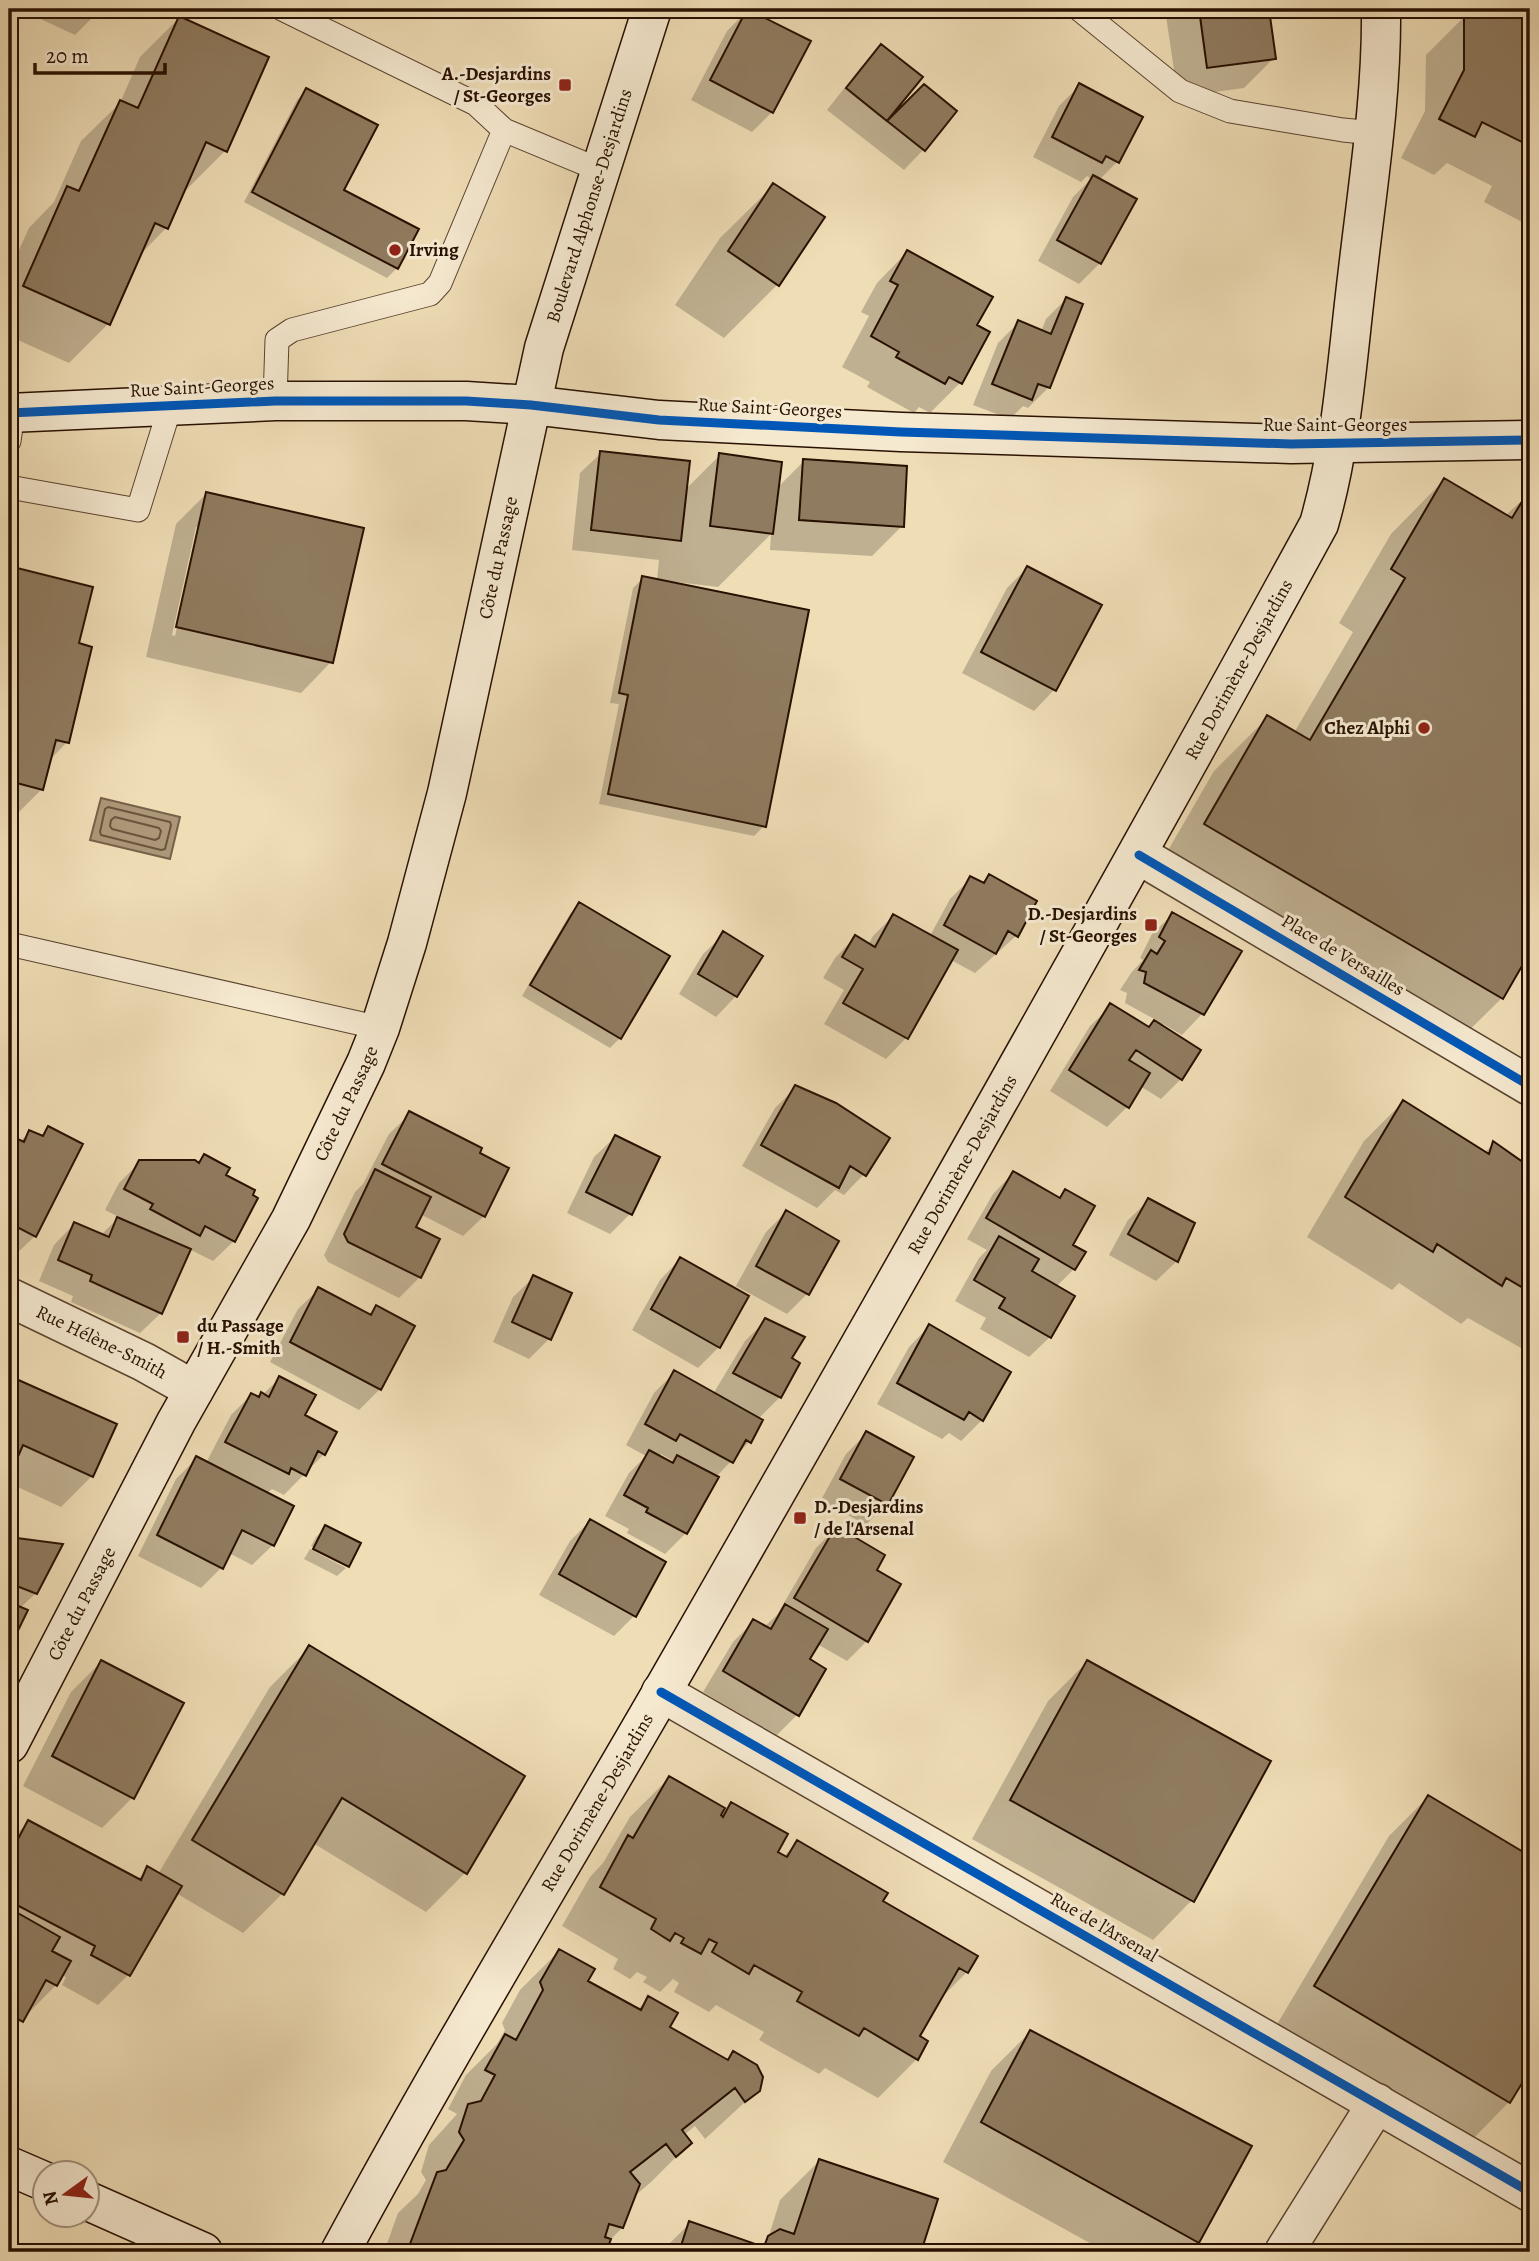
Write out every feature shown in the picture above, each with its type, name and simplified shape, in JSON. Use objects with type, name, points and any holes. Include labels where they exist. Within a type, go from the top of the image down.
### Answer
[{"type":"main road","name":"Boulevard Alphonse-Desjardins","points":[[531,405],[544,348],[652,9]]},
{"type":"main road","name":"Rue Dorimène-Desjardins","points":[[340,2252],[393,2152],[661,1692],[1139,855],[1319,524],[1332,482],[1374,133],[1382,42],[1381,9]]},
{"type":"main road","name":"Rue Saint-Georges","points":[[10,423],[170,407],[275,401],[466,401],[531,405],[659,420],[874,430],[1291,444],[1530,440]]},
{"type":"main road","name":"Côte du Passage","points":[[9,1744],[194,1390],[291,1219],[380,1028],[407,943],[447,793],[531,405]]},
{"type":"main road","name":"Place de Versailles","points":[[1139,855],[1530,1086]]},
{"type":"main road","name":"Rue Hélène-Smith","points":[[9,1297],[144,1362],[194,1390]]},
{"type":"main road","name":"Rue de l'Arsenal","points":[[661,1692],[1530,2192]]},
{"type":"main road","points":[[1284,2252],[1377,2104]]},
{"type":"main road","points":[[9,2166],[32,2176]]},
{"type":"main road","points":[[102,2207],[202,2252]]},
{"type":"lane","points":[[282,9],[477,104],[504,130],[600,170]]},
{"type":"lane","points":[[1079,9],[1180,91],[1230,111],[1374,133]]},
{"type":"lane","points":[[275,401],[277,340],[292,330],[430,294],[440,283],[504,130]]},
{"type":"lane","points":[[9,487],[138,510],[170,407]]},
{"type":"lane","points":[[9,944],[380,1028]]},
{"type":"water","points":[[101,798],[180,817],[170,859],[90,840]]},
{"type":"building","points":[[747,9],[811,41],[773,113],[710,80]]},
{"type":"building","points":[[1199,9],[1269,9],[1276,59],[1207,68]]},
{"type":"building","points":[[1473,9],[1530,9],[1530,146],[1482,122],[1475,137],[1439,119],[1464,70],[1464,14]]},
{"type":"building","points":[[179,16],[269,57],[227,152],[206,142],[168,229],[155,223],[110,325],[23,286],[67,186],[79,191],[120,100],[138,108]]},
{"type":"building","points":[[881,44],[923,77],[887,121],[846,88]]},
{"type":"building","points":[[1079,83],[1143,117],[1119,163],[1106,156],[1102,163],[1052,137]]},
{"type":"building","points":[[924,84],[957,111],[925,151],[887,121]]},
{"type":"building","points":[[306,88],[378,125],[344,190],[419,229],[398,269],[252,192]]},
{"type":"building","points":[[1530,146],[1530,167],[1522,163]]},
{"type":"building","points":[[1093,175],[1137,199],[1101,264],[1057,240]]},
{"type":"building","points":[[773,183],[825,217],[779,286],[728,251]]},
{"type":"building","points":[[907,250],[993,297],[977,325],[990,332],[962,384],[949,377],[945,384],[896,357],[899,352],[871,336],[898,285],[890,281]]},
{"type":"building","points":[[1066,297],[1083,304],[1050,388],[1038,384],[1032,400],[992,384],[1018,320],[1051,334]]},
{"type":"building","points":[[600,451],[690,461],[681,541],[591,530]]},
{"type":"building","points":[[719,453],[782,462],[773,534],[710,526]]},
{"type":"building","points":[[803,459],[907,466],[904,527],[799,520]]},
{"type":"building","name":"Chez Alphi","points":[[1444,478],[1512,518],[1530,491],[1530,952],[1503,999],[1204,824],[1267,715],[1310,740],[1405,578],[1391,569]]},
{"type":"building","points":[[206,492],[364,528],[333,663],[176,627]]},
{"type":"building","points":[[9,566],[93,587],[79,643],[92,647],[69,743],[56,740],[43,790],[9,781]]},
{"type":"building","points":[[1027,566],[1102,605],[1056,691],[981,652]]},
{"type":"building","points":[[642,576],[809,610],[766,827],[608,794],[628,695],[619,693]]},
{"type":"building","points":[[989,874],[1037,901],[1018,937],[1008,931],[996,954],[944,925],[970,876],[984,883]]},
{"type":"building","points":[[579,902],[670,956],[621,1039],[530,985]]},
{"type":"building","points":[[1172,912],[1242,951],[1204,1015],[1144,983],[1146,972],[1139,970],[1151,950],[1157,954],[1165,941],[1159,937]]},
{"type":"building","points":[[893,914],[958,950],[908,1039],[843,1003],[863,969],[842,957],[855,935],[875,947]]},
{"type":"building","points":[[723,931],[763,956],[737,997],[698,974]]},
{"type":"building","points":[[1110,1003],[1149,1027],[1154,1020],[1201,1050],[1182,1080],[1136,1050],[1129,1060],[1150,1073],[1129,1108],[1069,1070]]},
{"type":"building","points":[[795,1085],[836,1103],[890,1138],[866,1176],[850,1166],[839,1188],[761,1145]]},
{"type":"building","points":[[1403,1100],[1489,1154],[1493,1141],[1530,1167],[1530,1292],[1506,1278],[1502,1286],[1437,1244],[1433,1252],[1345,1197]]},
{"type":"building","points":[[409,1111],[482,1148],[480,1153],[509,1168],[485,1217],[382,1164]]},
{"type":"building","points":[[48,1126],[83,1144],[36,1237],[9,1223],[9,1135],[24,1142],[29,1130],[43,1136]]},
{"type":"building","points":[[615,1135],[660,1157],[632,1215],[586,1192]]},
{"type":"building","points":[[204,1154],[230,1168],[226,1175],[255,1190],[253,1195],[258,1198],[235,1242],[205,1226],[200,1236],[150,1209],[153,1204],[124,1189],[139,1160],[195,1160],[199,1163]]},
{"type":"building","points":[[375,1169],[431,1197],[416,1227],[440,1239],[421,1278],[348,1242],[344,1234]]},
{"type":"building","points":[[1013,1171],[1060,1198],[1065,1189],[1095,1206],[1073,1245],[1086,1252],[1075,1270],[986,1218]]},
{"type":"building","points":[[1148,1198],[1195,1223],[1178,1262],[1128,1234]]},
{"type":"building","points":[[786,1210],[839,1241],[809,1295],[756,1266]]},
{"type":"building","points":[[117,1217],[191,1249],[162,1314],[90,1281],[92,1275],[58,1260],[74,1222],[109,1237]]},
{"type":"building","points":[[999,1236],[1039,1259],[1032,1271],[1075,1296],[1051,1338],[999,1308],[1005,1298],[974,1280]]},
{"type":"building","points":[[680,1257],[749,1296],[720,1348],[651,1309]]},
{"type":"building","points":[[533,1275],[572,1293],[551,1340],[512,1322]]},
{"type":"building","points":[[318,1287],[371,1315],[376,1305],[415,1326],[381,1390],[290,1342]]},
{"type":"building","points":[[765,1318],[805,1337],[792,1358],[800,1363],[781,1398],[733,1373]]},
{"type":"building","points":[[929,1324],[1011,1372],[983,1421],[969,1412],[964,1420],[897,1383]]},
{"type":"building","points":[[674,1370],[763,1420],[751,1443],[746,1440],[733,1463],[680,1434],[676,1441],[645,1424]]},
{"type":"building","points":[[279,1376],[316,1395],[305,1415],[337,1432],[325,1455],[318,1451],[306,1476],[291,1468],[289,1474],[225,1442],[251,1393],[259,1397],[261,1392],[269,1397]]},
{"type":"building","points":[[14,1378],[117,1424],[93,1477],[23,1445],[13,1468],[9,1466],[9,1391]]},
{"type":"building","points":[[866,1431],[914,1457],[888,1505],[840,1479]]},
{"type":"building","points":[[649,1450],[673,1463],[677,1455],[719,1477],[687,1534],[646,1512],[648,1508],[624,1495]]},
{"type":"building","points":[[196,1456],[294,1506],[274,1546],[242,1530],[223,1569],[157,1535]]},
{"type":"building","points":[[590,1519],[666,1562],[636,1617],[559,1574]]},
{"type":"building","points":[[325,1525],[361,1543],[349,1567],[313,1549]]},
{"type":"building","points":[[836,1526],[885,1555],[877,1570],[901,1584],[868,1642],[794,1598]]},
{"type":"building","points":[[9,1537],[63,1544],[37,1594],[9,1583]]},
{"type":"building","points":[[9,1602],[28,1610],[9,1649]]},
{"type":"building","points":[[785,1604],[828,1629],[810,1659],[826,1669],[799,1716],[723,1671],[753,1619],[771,1629]]},
{"type":"building","points":[[309,1645],[525,1776],[467,1874],[342,1798],[284,1895],[192,1840]]},
{"type":"building","points":[[101,1660],[184,1703],[134,1799],[52,1756]]},
{"type":"building","points":[[1087,1660],[1271,1761],[1194,1902],[1010,1800]]},
{"type":"building","points":[[669,1776],[725,1808],[721,1815],[723,1817],[731,1802],[788,1834],[778,1852],[787,1857],[797,1840],[888,1893],[883,1901],[978,1956],[968,1973],[959,1968],[920,2036],[928,2041],[918,2060],[864,2028],[859,2036],[797,2001],[802,1992],[754,1965],[749,1974],[712,1952],[717,1943],[709,1939],[701,1954],[681,1943],[684,1938],[675,1933],[670,1941],[651,1929],[656,1919],[600,1887],[628,1835],[633,1838]]},
{"type":"building","points":[[1428,1795],[1530,1856],[1530,2070],[1510,2103],[1314,1986]]},
{"type":"building","points":[[28,1820],[141,1880],[147,1866],[182,1886],[130,1976],[91,1955],[95,1946],[9,1901],[9,1856]]},
{"type":"building","points":[[9,1908],[60,1937],[52,1951],[71,1961],[57,1986],[46,1980],[23,2022],[9,2014]]},
{"type":"building","points":[[559,1949],[595,1969],[588,1981],[641,2010],[648,1996],[678,2013],[670,2027],[728,2060],[733,2051],[757,2065],[763,2077],[760,2091],[745,2102],[735,2088],[682,2130],[692,2143],[676,2157],[666,2144],[630,2172],[640,2184],[623,2228],[609,2224],[605,2237],[611,2239],[606,2252],[407,2252],[437,2172],[446,2170],[464,2140],[459,2132],[468,2104],[481,2101],[495,2075],[485,2070],[505,2034],[516,2040],[543,1990],[540,1982]]},
{"type":"building","points":[[1030,2030],[1252,2146],[1199,2243],[981,2122]]},
{"type":"building","points":[[819,2159],[938,2199],[921,2252],[679,2252],[689,2221],[764,2247],[768,2236],[780,2229],[794,2234]]},
{"type":"cycle path","points":[[9,413],[275,401],[466,401],[531,405],[659,420],[901,432],[1291,444],[1530,440]]},
{"type":"cycle path","points":[[1139,855],[1530,1086]]},
{"type":"cycle path","points":[[661,1692],[1530,2192]]},
{"type":"place","name":"A.-Desjardins / St-Georges","points":[[565,85]]},
{"type":"place","name":"Irving","points":[[395,250]]},
{"type":"place","name":"Chez Alphi","points":[[1424,728]]},
{"type":"place","name":"D.-Desjardins / St-Georges","points":[[1151,925]]},
{"type":"place","name":"du Passage / H.-Smith","points":[[183,1337]]},
{"type":"place","name":"D.-Desjardins / de l'Arsenal","points":[[800,1518]]}]
